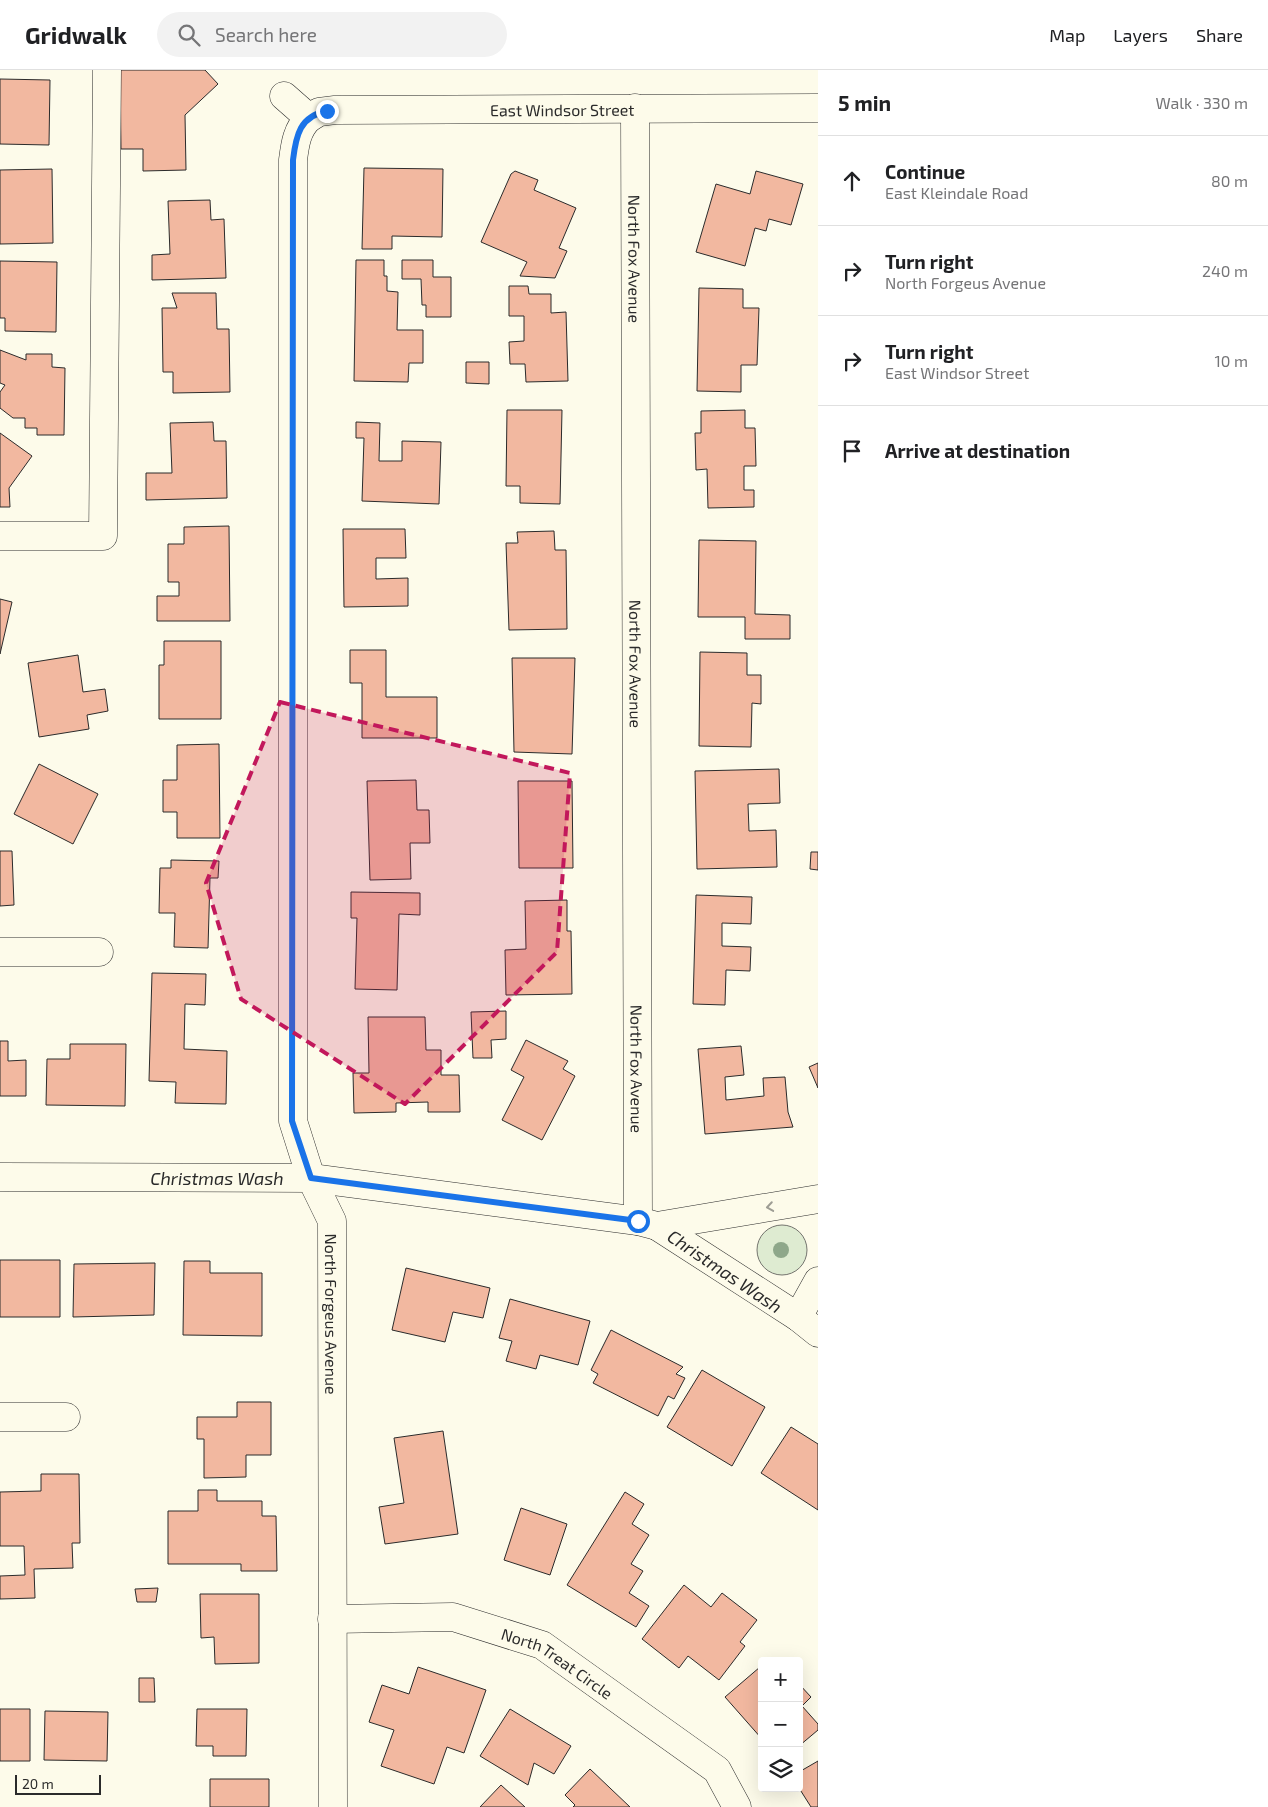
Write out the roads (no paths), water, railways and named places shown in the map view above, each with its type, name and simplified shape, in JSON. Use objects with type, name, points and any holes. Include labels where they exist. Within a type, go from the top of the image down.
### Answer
[{"type":"street","points":[[0,536],[103,536],[107,70]]},
{"type":"street","points":[[284,96],[309,118]]},
{"type":"street","name":"North Fox Avenue","points":[[635,108],[648,1223]]},
{"type":"street","name":"East Windsor Street","points":[[309,118],[320,112],[335,110],[818,108]]},
{"type":"street","name":"North Forgeus Avenue","points":[[309,118],[298,133],[293,160],[292,1121],[311,1178],[332,1221],[333,1807]]},
{"type":"street","points":[[0,952],[99,952]]},
{"type":"street","points":[[0,1177],[311,1178],[648,1223],[818,1199]]},
{"type":"street","points":[[648,1223],[808,1325],[818,1282]]},
{"type":"street","points":[[0,1417],[66,1417]]},
{"type":"street","name":"North Treat Circle","points":[[332,1619],[453,1617],[542,1645],[717,1770],[737,1807]]},
{"type":"water label","name":"Christmas Wash","points":[[217,1178]]},
{"type":"water label","name":"Christmas Wash","points":[[725,1271]]}]
